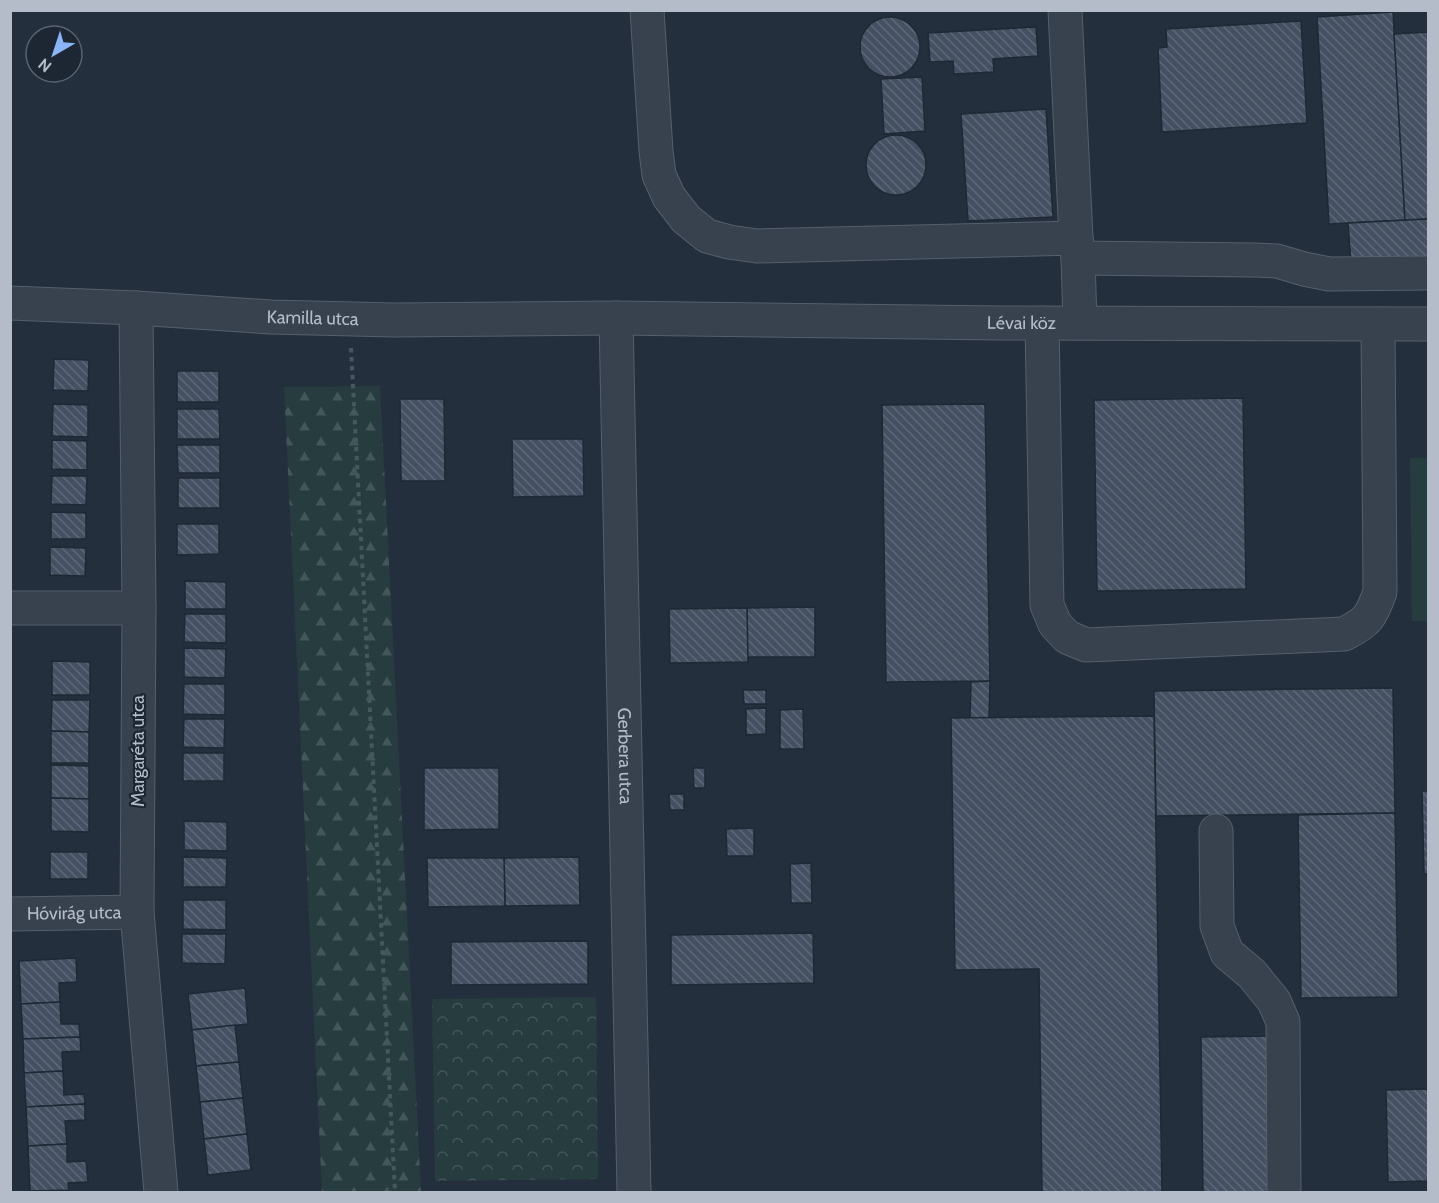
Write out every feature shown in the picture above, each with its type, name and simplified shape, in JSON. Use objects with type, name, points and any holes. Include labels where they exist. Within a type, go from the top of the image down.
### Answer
[{"type":"street","points":[[647,10],[659,175],[669,197],[686,219],[707,236],[757,246],[1077,248],[1277,261],[1329,274],[1428,273]]},
{"type":"street","points":[[1065,10],[1080,323]]},
{"type":"street","name":"Kamilla utca","points":[[10,303],[350,319],[616,318]]},
{"type":"street","name":"Margaréta utca","points":[[136,308],[139,608],[137,912],[161,1192]]},
{"type":"street","name":"Lévai köz","points":[[616,318],[1041,323],[1428,324]]},
{"type":"street","name":"Gerbera utca","points":[[616,318],[634,1192]]},
{"type":"street","points":[[1041,323],[1047,605],[1055,624],[1067,637],[1086,645],[1344,634],[1358,627],[1372,613],[1380,592],[1378,324]]},
{"type":"street","points":[[10,608],[139,608]]},
{"type":"street","points":[[1216,831],[1217,927],[1227,953],[1252,974],[1275,1001],[1283,1022],[1284,1192]]},
{"type":"street","name":"Hóvirág utca","points":[[10,914],[137,912]]},
{"type":"path","points":[[350,319],[395,1192]]},
{"type":"green space","points":[[380,386],[421,1192],[322,1192],[284,387]]},
{"type":"green space","points":[[1410,458],[1428,458],[1428,621],[1412,621]]},
{"type":"green space","points":[[596,997],[598,1179],[435,1181],[432,999]]},
{"type":"building","points":[[1393,12],[1405,220],[1329,224],[1317,17]]},
{"type":"building","points":[[890,17],[907,22],[915,30],[920,47],[915,64],[907,72],[890,77],[873,72],[865,64],[860,47],[865,30],[873,22]]},
{"type":"building","points":[[1301,21],[1307,123],[1162,132],[1158,48],[1167,47],[1166,29]]},
{"type":"building","points":[[1036,27],[1038,56],[993,59],[994,72],[954,74],[953,61],[930,62],[928,33]]},
{"type":"building","points":[[1428,32],[1428,219],[1405,220],[1394,34]]},
{"type":"building","points":[[922,77],[925,131],[884,134],[881,79]]},
{"type":"building","points":[[1046,109],[1053,217],[968,221],[961,114]]},
{"type":"building","points":[[896,135],[913,140],[921,148],[926,165],[921,182],[913,190],[896,195],[879,190],[871,182],[866,165],[871,148],[879,140]]},
{"type":"building","points":[[1428,219],[1428,259],[1351,264],[1348,223]]},
{"type":"building","points":[[54,359],[89,360],[88,391],[53,390]]},
{"type":"building","points":[[177,371],[219,371],[219,402],[177,402]]},
{"type":"building","points":[[1243,398],[1246,589],[1097,591],[1094,400]]},
{"type":"building","points":[[400,399],[444,399],[445,481],[401,481]]},
{"type":"building","points":[[53,404],[88,405],[88,437],[52,436]]},
{"type":"building","points":[[985,404],[990,681],[886,682],[882,405]]},
{"type":"building","points":[[177,409],[219,409],[220,439],[177,439]]},
{"type":"building","points":[[512,439],[583,439],[584,496],[513,497]]},
{"type":"building","points":[[52,440],[87,441],[87,470],[52,469]]},
{"type":"building","points":[[177,445],[220,445],[220,473],[178,473]]},
{"type":"building","points":[[52,476],[87,476],[86,505],[51,504]]},
{"type":"building","points":[[178,478],[220,478],[220,508],[178,508]]},
{"type":"building","points":[[51,512],[86,513],[86,539],[51,539]]},
{"type":"building","points":[[177,524],[219,524],[219,554],[177,555]]},
{"type":"building","points":[[50,547],[86,548],[85,576],[50,575]]},
{"type":"building","points":[[185,581],[226,582],[226,609],[185,609]]},
{"type":"building","points":[[815,607],[815,657],[747,657],[747,608]]},
{"type":"building","points":[[747,608],[748,662],[670,663],[669,609]]},
{"type":"building","points":[[185,614],[226,614],[226,643],[184,642]]},
{"type":"building","points":[[184,648],[226,649],[225,678],[184,677]]},
{"type":"building","points":[[52,661],[90,662],[90,695],[52,695]]},
{"type":"building","points":[[990,681],[989,718],[970,718],[971,682]]},
{"type":"building","points":[[184,684],[225,684],[225,715],[183,714]]},
{"type":"building","points":[[1393,688],[1395,813],[1156,816],[1154,691]]},
{"type":"building","points":[[743,690],[766,690],[766,704],[744,704]]},
{"type":"building","points":[[52,700],[90,700],[89,732],[51,731]]},
{"type":"building","points":[[766,708],[766,734],[746,735],[746,709]]},
{"type":"building","points":[[803,709],[804,749],[780,749],[780,710]]},
{"type":"building","points":[[1154,716],[1162,1192],[1042,1192],[1039,969],[955,970],[951,718]]},
{"type":"building","points":[[184,719],[225,719],[224,748],[183,747]]},
{"type":"building","points":[[51,731],[89,732],[89,763],[51,763]]},
{"type":"building","points":[[183,753],[224,753],[224,781],[183,781]]},
{"type":"building","points":[[51,765],[89,766],[89,799],[51,798]]},
{"type":"building","points":[[424,768],[499,768],[499,829],[424,830]]},
{"type":"building","points":[[693,768],[705,768],[705,788],[694,788]]},
{"type":"building","points":[[1422,791],[1428,791],[1428,874],[1424,874]]},
{"type":"building","points":[[669,794],[684,794],[684,810],[670,810]]},
{"type":"building","points":[[51,798],[89,799],[89,832],[51,831]]},
{"type":"building","points":[[1395,813],[1398,997],[1301,998],[1298,815]]},
{"type":"building","points":[[184,821],[227,822],[227,851],[184,850]]},
{"type":"building","points":[[754,828],[754,856],[727,856],[726,829]]},
{"type":"building","points":[[50,852],[88,852],[88,879],[50,879]]},
{"type":"building","points":[[183,857],[227,858],[226,887],[183,887]]},
{"type":"building","points":[[579,857],[580,905],[505,906],[504,858]]},
{"type":"building","points":[[427,858],[504,858],[505,906],[428,907]]},
{"type":"building","points":[[811,863],[812,903],[791,903],[790,864]]},
{"type":"building","points":[[183,900],[226,900],[226,930],[183,929]]},
{"type":"building","points":[[813,933],[814,983],[671,985],[671,935]]},
{"type":"building","points":[[182,934],[226,934],[225,964],[182,963]]},
{"type":"building","points":[[588,941],[588,984],[451,985],[451,942]]},
{"type":"building","points":[[76,958],[77,982],[59,983],[60,1002],[21,1004],[19,961]]},
{"type":"building","points":[[245,988],[248,1024],[192,1030],[188,994]]},
{"type":"building","points":[[60,1002],[61,1024],[79,1024],[80,1037],[23,1039],[21,1004]]},
{"type":"building","points":[[235,1025],[239,1062],[196,1066],[192,1030]]},
{"type":"building","points":[[1273,1036],[1276,1192],[1203,1192],[1201,1037]]},
{"type":"building","points":[[80,1037],[81,1051],[62,1052],[63,1071],[24,1073],[23,1039]]},
{"type":"building","points":[[239,1062],[243,1098],[200,1102],[196,1066]]},
{"type":"building","points":[[63,1071],[64,1095],[84,1094],[85,1104],[26,1107],[24,1073]]},
{"type":"building","points":[[1428,1089],[1428,1181],[1388,1182],[1386,1090]]},
{"type":"building","points":[[243,1098],[247,1134],[204,1139],[200,1102]]},
{"type":"building","points":[[85,1104],[85,1120],[65,1121],[67,1144],[28,1146],[26,1107]]},
{"type":"building","points":[[247,1134],[251,1170],[208,1175],[204,1139]]},
{"type":"building","points":[[67,1144],[67,1162],[86,1161],[88,1182],[68,1183],[69,1190],[30,1191],[28,1146]]}]
